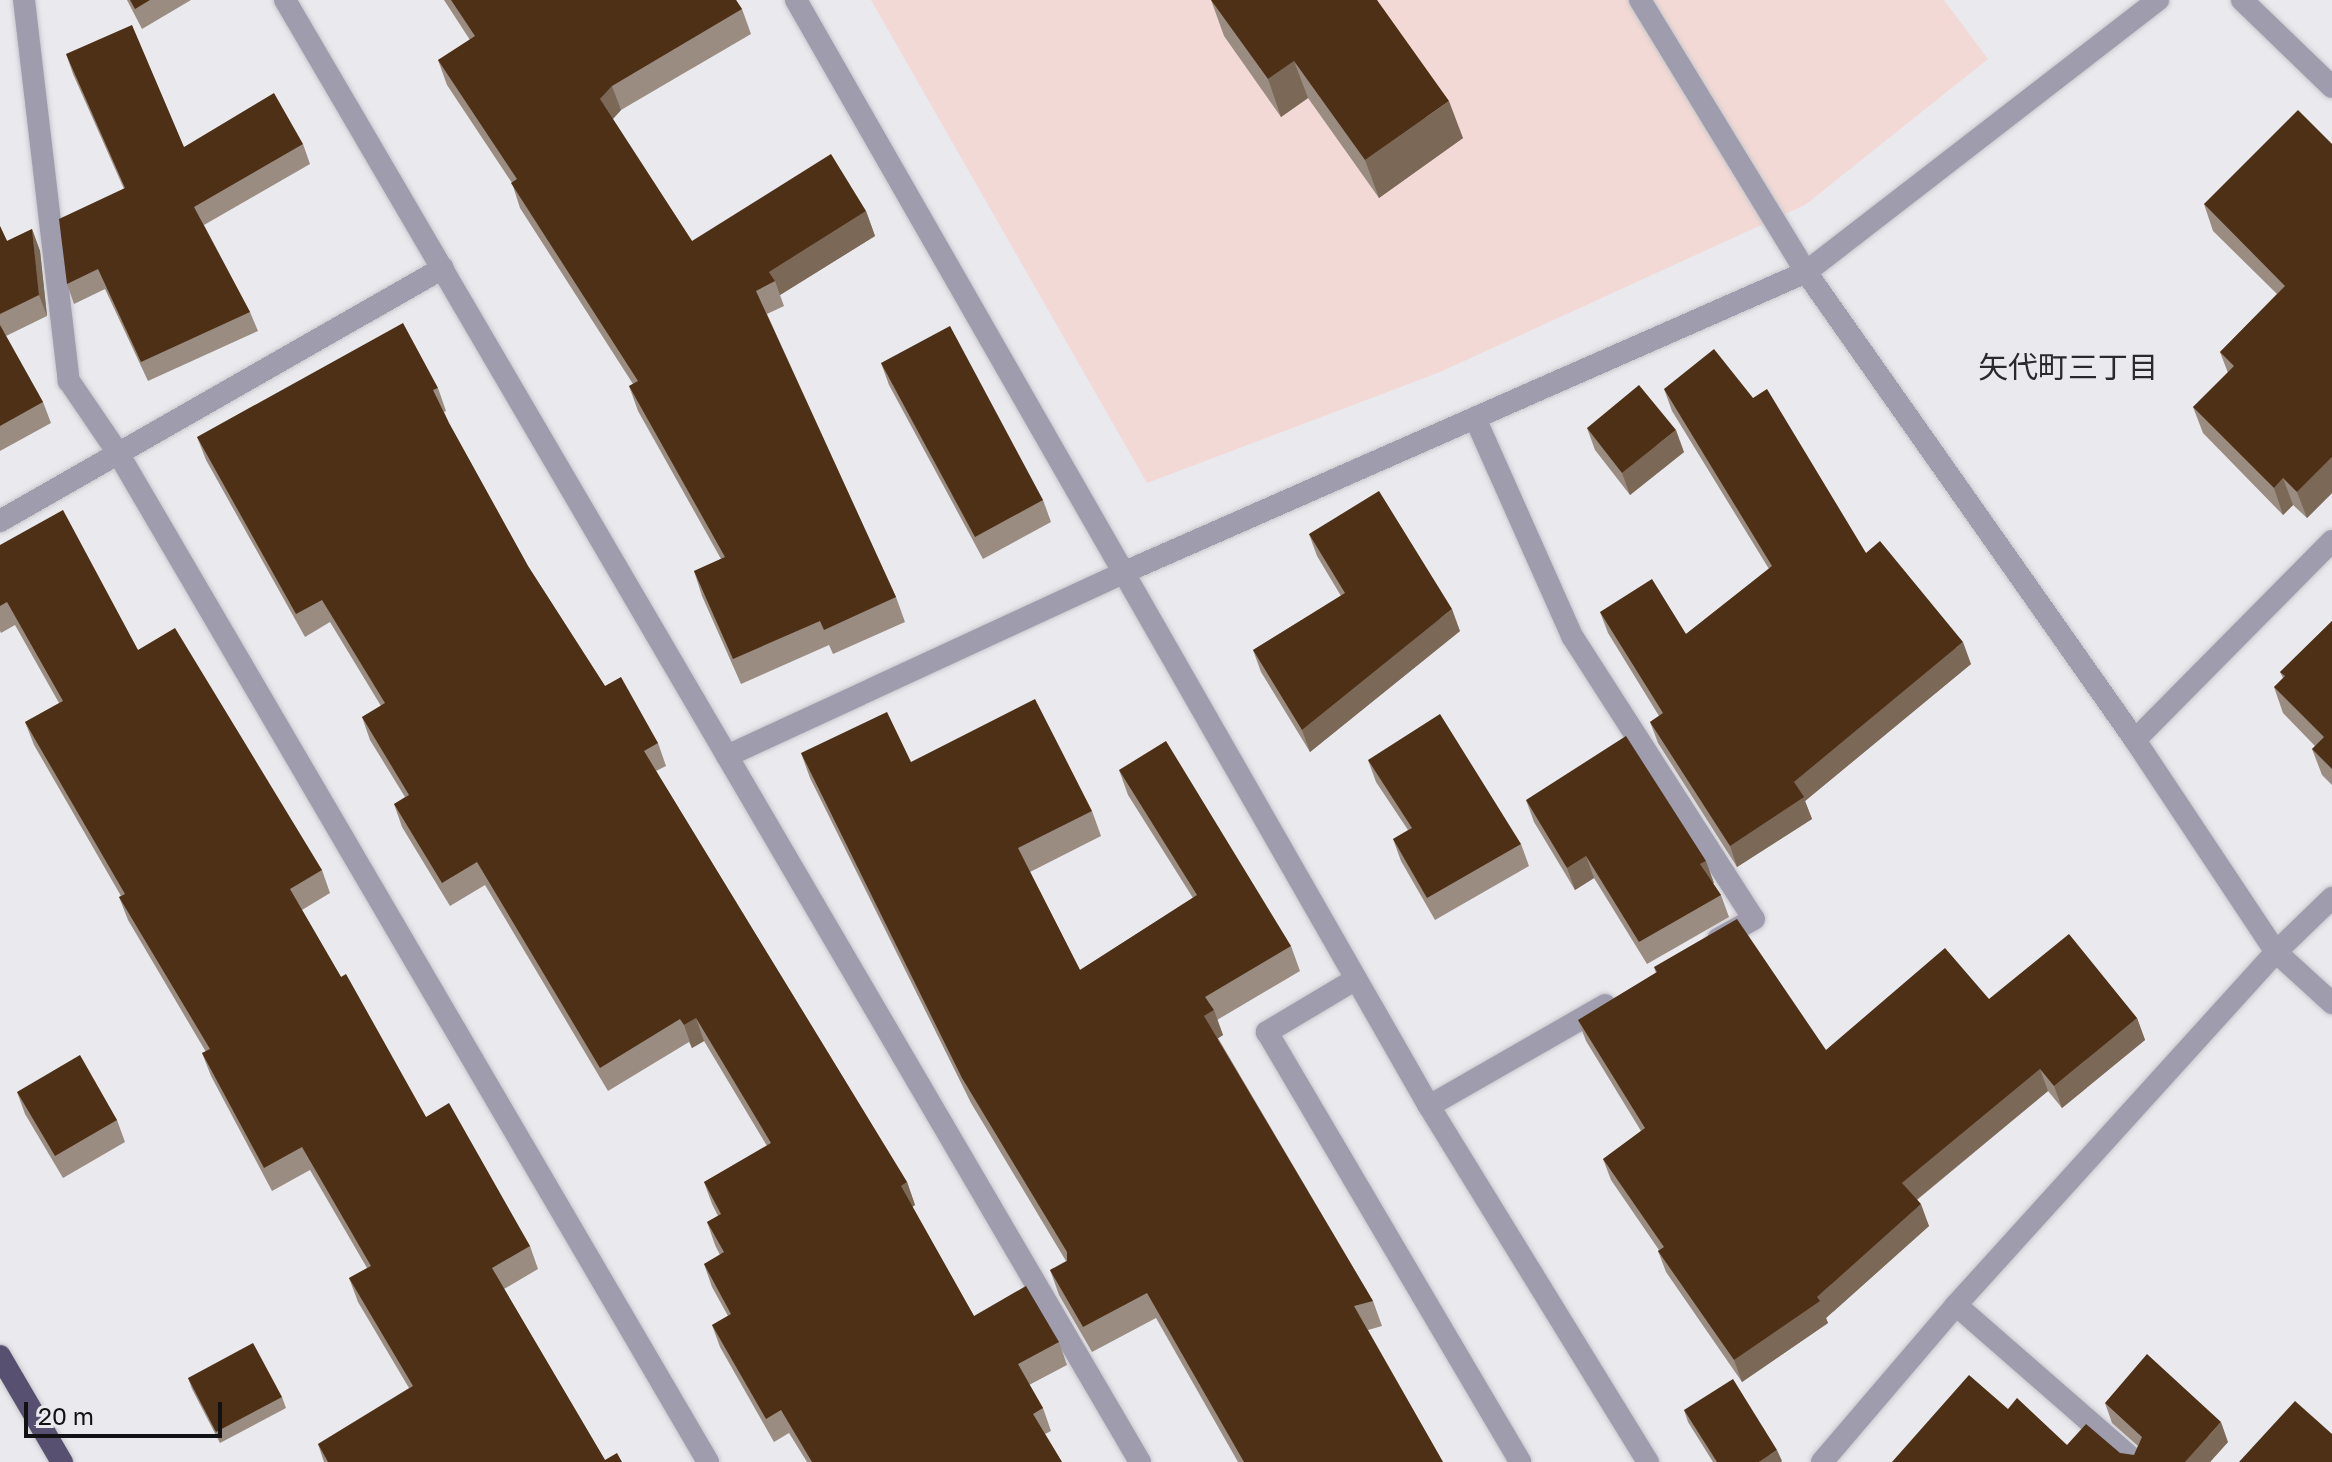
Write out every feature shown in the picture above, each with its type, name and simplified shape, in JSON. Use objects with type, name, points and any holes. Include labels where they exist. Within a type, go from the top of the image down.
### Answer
[{"type":"highway","points":[[0,1356],[62,1462]]},
{"type":"street","points":[[24,0],[69,381],[118,453],[708,1462]]},
{"type":"street","points":[[285,0],[1140,1462]]},
{"type":"street","points":[[796,0],[1429,1106],[1648,1462]]},
{"type":"street","points":[[1640,0],[1806,272],[2135,740],[2276,952],[2332,1003]]},
{"type":"street","points":[[727,756],[1125,572],[1806,272],[2158,0]]},
{"type":"street","points":[[2242,0],[2332,87]]},
{"type":"street","points":[[0,521],[443,268]]},
{"type":"street","points":[[1475,418],[1572,636],[1754,919],[1700,950]]},
{"type":"street","points":[[2135,740],[2332,541]]},
{"type":"street","points":[[1822,1462],[1956,1305],[2276,952],[2332,898]]},
{"type":"street","points":[[1356,979],[1267,1032],[1520,1462]]},
{"type":"street","points":[[1429,1106],[1619,997]]},
{"type":"street","points":[[1956,1305],[2136,1462]]},
{"type":"shaded area","points":[[871,0],[1944,0],[1988,59],[1805,205],[1440,372],[1147,483]]},
{"type":"building","points":[[130,0],[150,0],[135,9]]},
{"type":"building","points":[[451,0],[736,0],[742,9],[612,86],[600,99],[692,241],[831,154],[866,211],[769,272],[775,281],[756,291],[896,597],[824,630],[820,621],[733,659],[694,571],[725,557],[629,386],[638,381],[511,183],[517,179],[438,60],[475,36]]},
{"type":"building","points":[[1211,0],[1377,0],[1449,101],[1365,160],[1294,61],[1268,79]]},
{"type":"building","points":[[132,25],[184,147],[274,93],[303,144],[194,207],[250,312],[141,362],[98,269],[67,284],[59,219],[125,188],[66,54]]},
{"type":"building","points":[[2298,110],[2332,144],[2332,457],[2297,492],[2283,478],[2274,488],[2193,407],[2234,366],[2220,352],[2285,286],[2204,204]]},
{"type":"building","points":[[0,226],[7,241],[32,229],[39,295],[0,314]]},
{"type":"building","points":[[403,323],[438,388],[433,390],[449,423],[528,566],[605,686],[621,677],[658,743],[644,751],[907,1182],[901,1186],[974,1316],[1026,1286],[1059,1342],[1018,1364],[1043,1408],[1033,1414],[1062,1462],[812,1462],[781,1410],[766,1419],[712,1325],[731,1314],[704,1264],[724,1252],[707,1222],[721,1214],[704,1182],[771,1143],[696,1018],[684,1025],[680,1019],[600,1068],[477,862],[442,883],[394,804],[409,795],[362,717],[385,703],[322,600],[296,614],[197,437]]},
{"type":"building","points":[[0,325],[43,402],[0,426]]},
{"type":"building","points":[[950,326],[1043,500],[975,537],[881,363]]},
{"type":"building","points":[[1714,349],[1753,398],[1767,389],[1866,553],[1880,541],[1963,642],[1794,782],[1804,797],[1730,846],[1650,722],[1663,713],[1600,612],[1652,579],[1686,634],[1772,566],[1664,389]]},
{"type":"building","points":[[1639,385],[1676,430],[1622,473],[1587,428]]},
{"type":"building","points":[[1379,491],[1452,609],[1302,730],[1253,650],[1345,593],[1309,534]]},
{"type":"building","points":[[63,510],[138,650],[175,628],[322,870],[290,889],[341,977],[346,974],[426,1117],[449,1103],[530,1246],[492,1268],[605,1460],[617,1453],[622,1462],[328,1462],[318,1444],[413,1386],[349,1278],[371,1266],[302,1147],[264,1168],[202,1053],[210,1049],[119,897],[125,894],[25,722],[63,701],[7,602],[0,606],[0,545]]},
{"type":"building","points":[[2332,621],[2332,769],[2312,749],[2324,737],[2274,687],[2285,676],[2280,672]]},
{"type":"building","points":[[1035,699],[1092,811],[1018,848],[1080,970],[1197,895],[1119,770],[1166,741],[1291,946],[1205,997],[1214,1010],[1204,1016],[1373,1301],[1354,1306],[1443,1462],[1244,1462],[1147,1293],[1083,1327],[1050,1270],[1067,1261],[1067,1252],[962,1078],[801,753],[887,712],[911,762]]},
{"type":"building","points":[[1440,714],[1521,844],[1427,898],[1393,839],[1412,828],[1368,760]]},
{"type":"building","points":[[1626,736],[1706,861],[1700,864],[1721,895],[1639,942],[1586,856],[1567,868],[1526,800]]},
{"type":"building","points":[[1737,919],[1826,1050],[1945,948],[1989,999],[2069,934],[2137,1018],[2054,1086],[2040,1069],[1902,1183],[1921,1204],[1817,1297],[1820,1301],[1734,1360],[1658,1251],[1664,1247],[1603,1159],[1645,1128],[1578,1020],[1657,972],[1654,967]]},
{"type":"building","points":[[80,1055],[117,1120],[55,1156],[17,1092]]},
{"type":"building","points":[[253,1343],[282,1397],[216,1432],[188,1378]]},
{"type":"building","points":[[2147,1354],[2221,1422],[2185,1462],[1892,1462],[1969,1375],[2008,1409],[2017,1398],[2067,1445],[2086,1424],[2120,1453],[2134,1455],[2142,1437],[2105,1403]]},
{"type":"building","points":[[1733,1379],[1777,1450],[1759,1462],[1717,1462],[1684,1410]]},
{"type":"building","points":[[2295,1401],[2332,1434],[2332,1462],[2239,1462]]},
{"type":"district","name":"矢代町三丁目","points":[[2068,367]]}]
